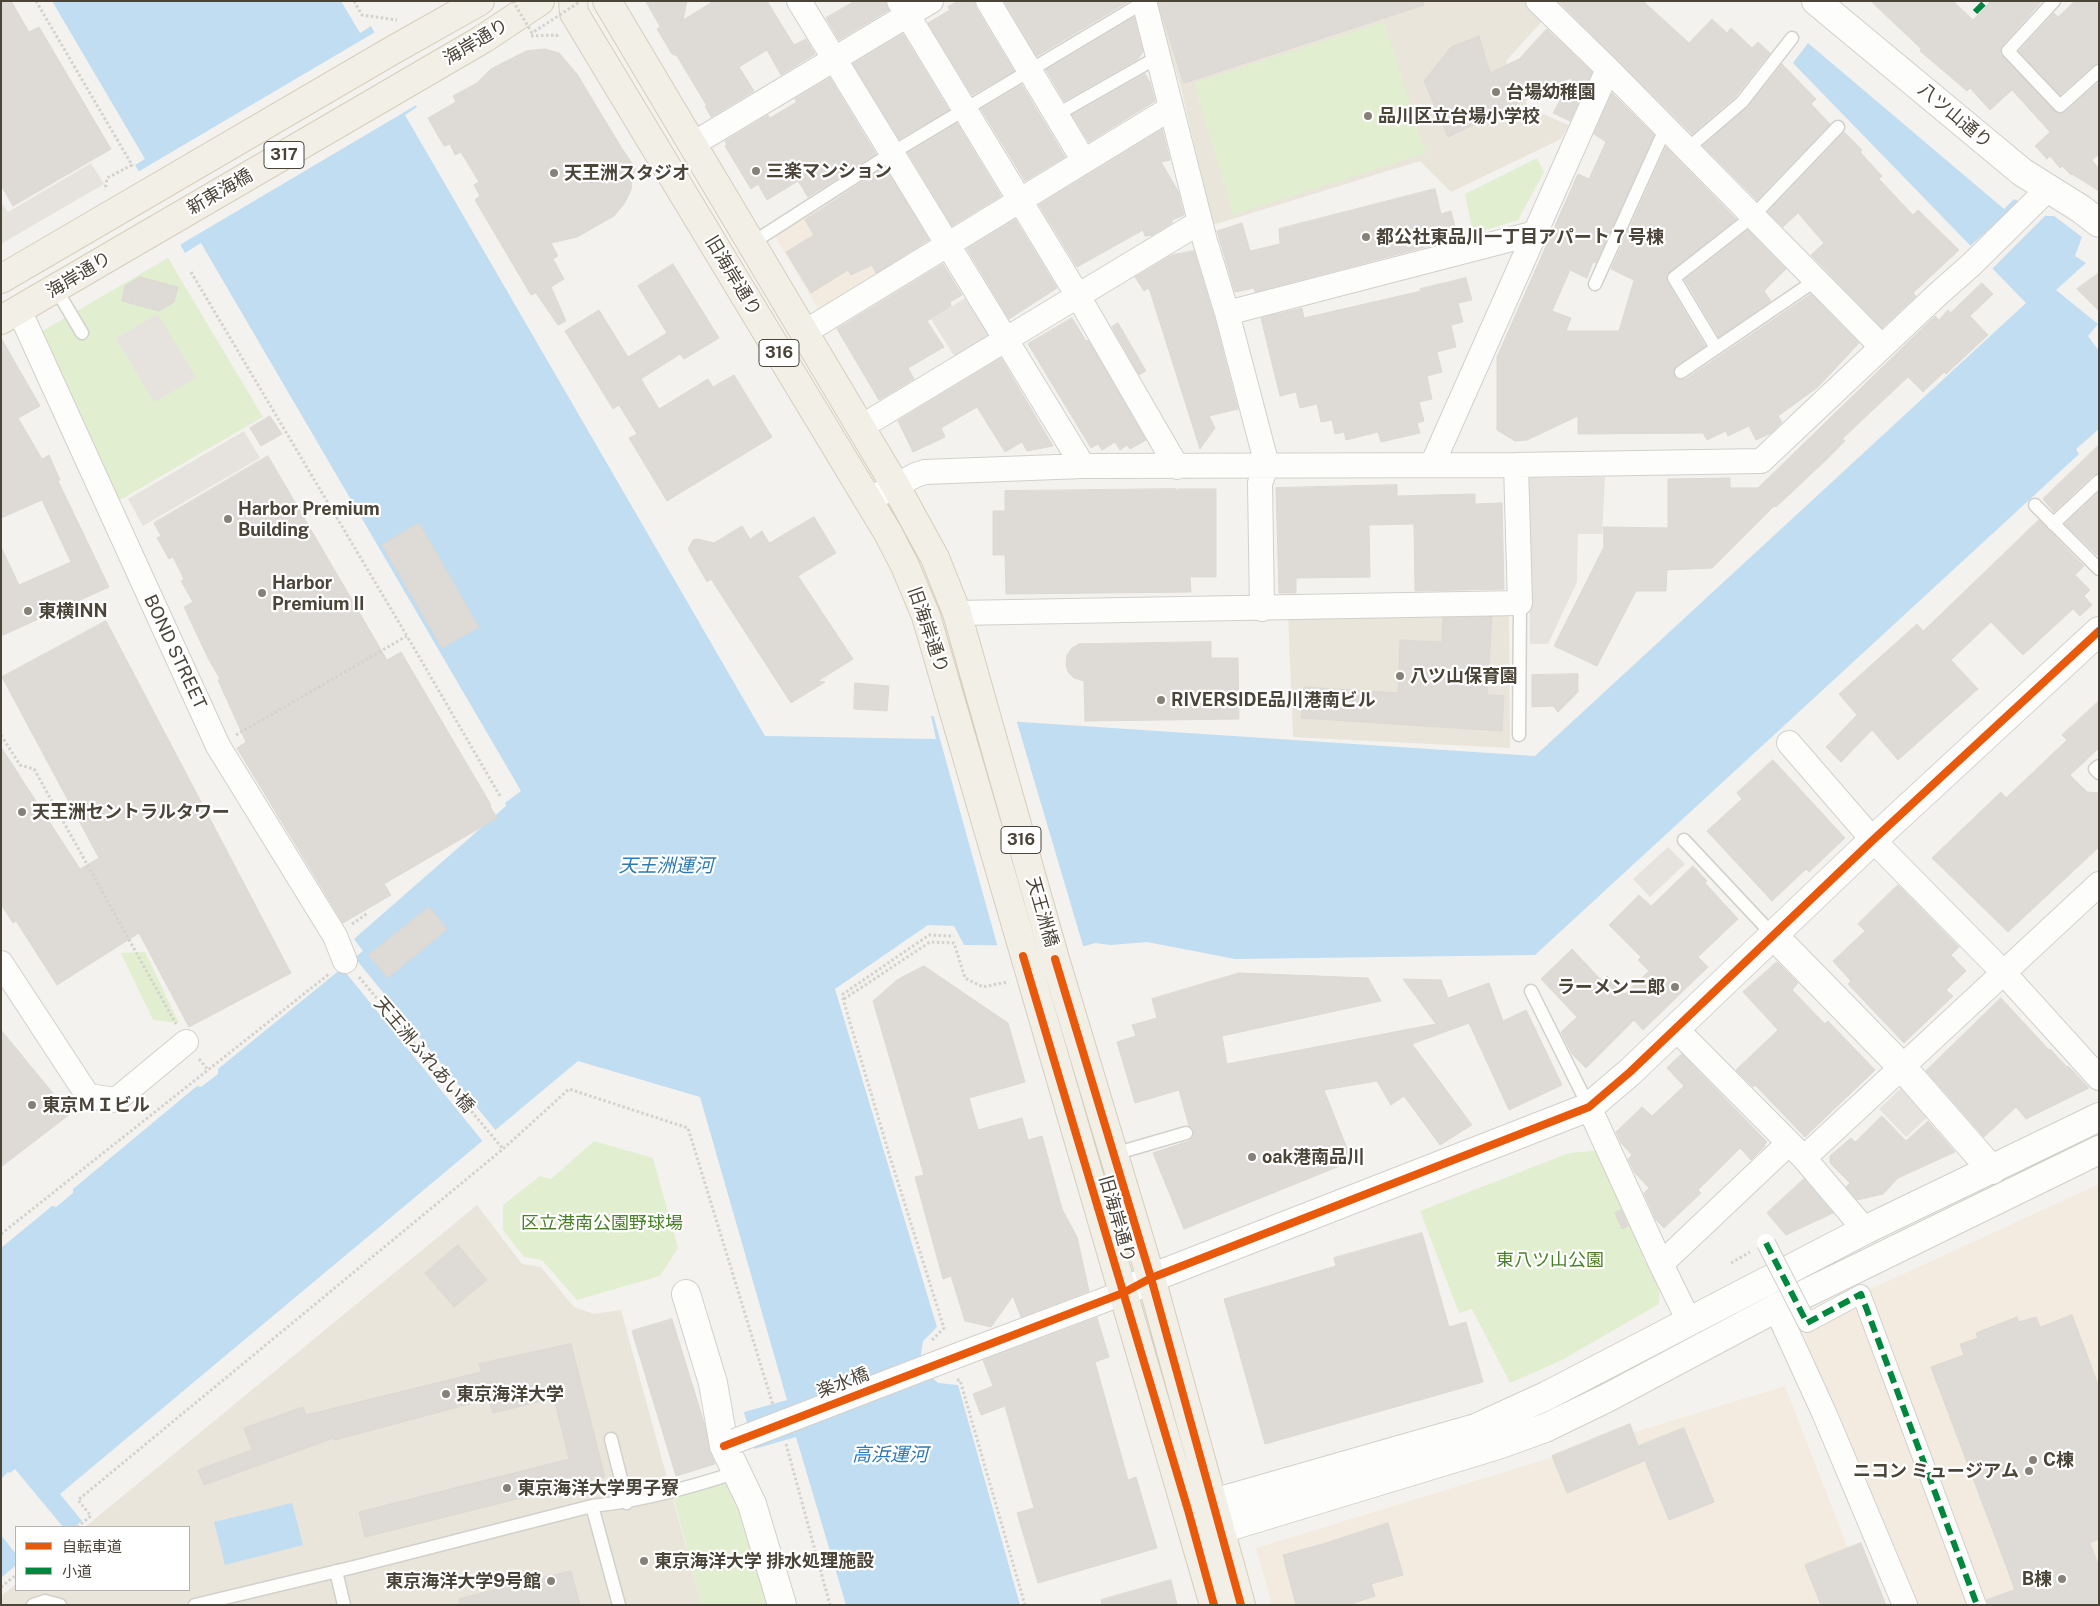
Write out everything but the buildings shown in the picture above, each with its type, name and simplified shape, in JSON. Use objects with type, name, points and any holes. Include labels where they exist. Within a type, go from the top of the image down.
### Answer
[{"type":"main road","name":"海岸通り","points":[[393,50],[480,1]]},
{"type":"main road","name":"海岸通り","points":[[411,81],[483,39],[540,1]]},
{"type":"main road","name":"旧海岸通り","points":[[573,1],[574,13],[868,500],[905,566],[922,608],[957,720]]},
{"type":"main road","name":"旧海岸通り","points":[[606,1],[805,332],[895,485],[935,558],[957,613],[988,722]]},
{"type":"main road","name":"新東海橋","points":[[140,198],[393,50]]},
{"type":"main road","name":"新東海橋","points":[[158,228],[411,81]]},
{"type":"main road","name":"海岸通り","points":[[1,279],[140,198]]},
{"type":"main road","name":"海岸通り","points":[[16,321],[56,289],[158,228]]},
{"type":"main road","name":"天王洲橋","points":[[957,720],[1023,956]]},
{"type":"main road","name":"天王洲橋","points":[[988,722],[1055,959]]},
{"type":"main road","name":"旧海岸通り","points":[[1023,956],[1188,1510]]},
{"type":"main road","name":"旧海岸通り","points":[[1055,959],[1151,1278],[1210,1523],[1241,1605]]},
{"type":"main road","name":"旧海岸通り","points":[[1210,1523],[1214,1605]]},
{"type":"street","points":[[799,1],[1083,466]]},
{"type":"street","points":[[693,144],[834,60],[904,8],[931,1]]},
{"type":"street","points":[[988,1],[1084,162]]},
{"type":"street","points":[[1538,1],[1666,127],[1882,347]]},
{"type":"street","name":"八ツ山通り","points":[[1816,1],[2022,172],[2040,198],[2095,214]]},
{"type":"street","points":[[1144,2],[1200,222],[1227,313],[1267,465],[1260,483],[1262,608]]},
{"type":"street","points":[[904,8],[1078,296],[1177,467]]},
{"type":"street","points":[[1432,465],[1608,69]]},
{"type":"street","points":[[805,332],[1171,108]]},
{"type":"street","points":[[868,500],[916,474],[925,472],[1083,466],[1516,465],[1761,461],[2040,198]]},
{"type":"street","points":[[861,427],[1200,222]]},
{"type":"street","points":[[1227,313],[1535,233]]},
{"type":"street","name":"BOND STREET","points":[[16,321],[218,746],[335,936],[345,961]]},
{"type":"street","points":[[957,613],[1520,603],[1516,465]]},
{"type":"street","points":[[1123,1293],[1151,1278],[1589,1107],[1676,1029],[1873,840],[2099,632]]},
{"type":"street","points":[[1789,743],[1873,840],[2003,972],[2099,1078]]},
{"type":"street","points":[[1661,1264],[1796,1151],[1902,1068],[2099,884]]},
{"type":"street","points":[[1773,935],[1902,1068],[1992,1170]]},
{"type":"street","points":[[1,963],[88,1096],[116,1100],[186,1042]]},
{"type":"street","points":[[1676,1029],[1796,1151],[1865,1230]]},
{"type":"street","points":[[1589,1107],[1689,1321]]},
{"type":"street","points":[[1210,1523],[1476,1428],[1546,1396],[1865,1230],[2099,1117]]},
{"type":"street","points":[[1188,1510],[1210,1523],[1498,1445],[1545,1428],[1605,1399],[1776,1308],[2099,1150]]},
{"type":"street","points":[[1766,1243],[1807,1323],[1861,1294],[1977,1605]]},
{"type":"street","name":"楽水橋","points":[[730,1443],[1123,1293]]},
{"type":"street","points":[[686,1294],[737,1472],[752,1504],[782,1605]]},
{"type":"street","points":[[1776,1308],[1825,1415],[1905,1605]]},
{"type":"lane","points":[[2054,1],[2004,55],[2060,106],[2099,71]]},
{"type":"lane","points":[[752,243],[892,153],[1144,2]]},
{"type":"lane","points":[[1687,149],[1742,102],[1792,38]]},
{"type":"lane","points":[[1056,115],[1158,57]]},
{"type":"lane","points":[[1595,284],[1666,127]]},
{"type":"lane","points":[[1716,348],[1674,278],[1753,216],[1838,127]]},
{"type":"lane","points":[[1681,372],[1816,280]]},
{"type":"lane","points":[[56,289],[82,333]]},
{"type":"lane","points":[[2053,524],[2099,481]]},
{"type":"lane","points":[[2035,505],[2099,569]]},
{"type":"lane","points":[[1519,735],[1520,603]]},
{"type":"lane","points":[[2099,766],[2095,769],[2099,773]]},
{"type":"lane","points":[[1684,840],[1773,935]]},
{"type":"lane","points":[[1530,991],[1589,1107]]},
{"type":"lane","points":[[1114,1154],[1186,1133]]},
{"type":"lane","points":[[611,1439],[627,1503]]},
{"type":"lane","points":[[195,1605],[336,1572],[592,1506],[627,1503],[684,1489],[737,1472]]},
{"type":"lane","points":[[592,1506],[619,1605]]},
{"type":"lane","points":[[336,1572],[344,1605]]},
{"type":"lane","points":[[33,1605],[45,1601],[60,1605]]},
{"type":"path","points":[[36,1],[132,165],[107,178],[105,193]]},
{"type":"path","points":[[354,1],[362,15],[400,21]]},
{"type":"path","points":[[513,1],[532,35]]},
{"type":"path","points":[[532,35],[581,1]]},
{"type":"path","points":[[532,35],[556,35],[564,40]]},
{"type":"path","points":[[191,272],[500,796]]},
{"type":"path","points":[[218,746],[407,636]]},
{"type":"path","points":[[1,736],[20,765],[34,769],[186,1042]]},
{"type":"path","points":[[944,1328],[890,1157],[843,994],[929,935],[954,936]]},
{"type":"path","points":[[843,999],[930,942],[954,944],[965,978],[983,987],[1007,982]]},
{"type":"path","points":[[1,1234],[345,961]]},
{"type":"path","points":[[78,1526],[91,1516],[78,1500],[502,1149],[569,1089],[688,1128],[773,1408]]},
{"type":"path","points":[[964,1397],[1025,1605]]},
{"type":"path","points":[[786,1445],[830,1605]]},
{"type":"path","points":[[1,1587],[15,1576]]},
{"type":"shaded area","name":"品川区立台場小学校","points":[[1154,1],[1526,1],[1544,19],[1506,61],[1529,108],[1569,125],[1561,139],[1451,192],[1420,161],[1213,225],[1180,84]]},
{"type":"shaded area","points":[[91,163],[104,184],[1,244],[1,202],[8,212]]},
{"type":"shaded area","points":[[814,211],[838,251],[878,227],[901,266],[821,314],[774,235]]},
{"type":"shaded area","points":[[965,298],[990,338],[956,359],[931,319]]},
{"type":"shaded area","points":[[158,314],[196,378],[154,402],[116,338]]},
{"type":"shaded area","points":[[244,431],[260,458],[143,526],[128,499]]},
{"type":"shaded area","points":[[1605,477],[1602,534],[1578,534],[1577,582],[1548,644],[1530,644],[1528,478]]},
{"type":"shaded area","name":"八ツ山保育園","points":[[1288,613],[1509,614],[1510,748],[1293,737]]},
{"type":"shaded area","points":[[1668,847],[1685,864],[1650,897],[1633,879]]},
{"type":"shaded area","points":[[1904,1085],[1931,1114],[1906,1137],[1879,1109]]},
{"type":"shaded area","points":[[2099,1184],[2099,1605],[1915,1605],[1806,1343],[1803,1323],[1866,1291]]},
{"type":"shaded area","name":"東京海洋大学","points":[[477,1205],[522,1264],[541,1267],[574,1307],[594,1314],[621,1310],[702,1605],[1,1605],[1,1596],[15,1585],[15,1591],[190,1591],[190,1526],[86,1526]]},
{"type":"shaded area","points":[[1785,1386],[1870,1605],[1272,1605],[1256,1548]]},
{"type":"green space","points":[[1384,22],[1426,153],[1233,215],[1194,83]]},
{"type":"green space","points":[[1537,158],[1544,172],[1518,220],[1473,234],[1465,194]]},
{"type":"green space","points":[[168,258],[263,417],[120,500],[39,333]]},
{"type":"green space","points":[[145,952],[179,1023],[153,1020],[121,953]]},
{"type":"green space","name":"区立港南公園野球場","points":[[594,1141],[653,1158],[678,1248],[660,1276],[577,1300],[542,1260],[524,1257],[503,1230],[503,1205],[540,1176],[551,1179]]},
{"type":"green space","name":"東八ツ山公園","points":[[1604,1150],[1652,1254],[1643,1258],[1660,1285],[1659,1304],[1562,1360],[1510,1383],[1472,1309],[1459,1313],[1420,1211],[1569,1153]]},
{"type":"green space","points":[[737,1472],[782,1605],[702,1605],[672,1492]]},
{"type":"water","name":"天王洲運河","points":[[52,1],[341,1],[360,33],[371,26],[417,107],[405,115],[765,736],[936,739],[931,716],[1535,756],[2026,303],[1793,63],[1808,43],[2004,209],[2014,199],[2047,216],[2054,216],[2082,237],[2075,256],[2086,263],[2056,290],[2098,324],[2088,336],[2099,351],[2099,429],[2076,449],[2079,454],[1535,955],[1235,959],[1147,942],[1111,945],[1095,943],[1085,946],[964,945],[954,926],[928,925],[835,989],[937,1327],[923,1341],[920,1361],[924,1370],[938,1383],[958,1385],[1020,1605],[846,1605],[796,1437],[754,1449],[744,1412],[787,1400],[700,1097],[578,1061],[60,1494],[82,1521],[75,1526],[62,1526],[15,1469],[10,1473],[8,1472],[1,1479],[1,1248],[52,1206],[56,1207],[73,1193],[73,1189],[197,1086],[201,1087],[218,1074],[218,1069],[363,951],[354,939],[506,806],[505,803],[521,791],[201,243],[185,253],[135,165],[145,159]]},
{"type":"water","points":[[292,1503],[303,1545],[225,1565],[214,1522]]},
{"type":"water","points":[[1,1535],[15,1553],[15,1566],[1,1578]]},
{"type":"pier","points":[[377,31],[418,104],[178,246],[136,173]]},
{"type":"pier","points":[[2021,200],[2047,214],[1991,270],[1969,247]]},
{"type":"pier","points":[[933,714],[1016,719],[1084,949],[998,948]]},
{"type":"pier","points":[[355,958],[497,1132],[484,1143],[342,968]]},
{"type":"marked path","points":[[1975,12],[1986,1]]},
{"type":"marked path","points":[[1766,1243],[1807,1323],[1861,1294],[1977,1605]]},
{"type":"cycle path","points":[[724,1446],[1123,1293],[1151,1278],[1589,1107],[1630,1072],[1873,840],[2099,631]]},
{"type":"cycle path","points":[[1023,956],[1188,1510],[1214,1605]]},
{"type":"cycle path","points":[[1055,959],[1151,1278],[1241,1605]]},
{"type":"place","name":"台場幼稚園","points":[[1496,92]]},
{"type":"place","name":"品川区立台場小学校","points":[[1368,116]]},
{"type":"place","name":"三楽マンション","points":[[756,171]]},
{"type":"place","name":"天王洲スタジオ","points":[[554,173]]},
{"type":"place","name":"都公社東品川一丁目アパート７号棟","points":[[1366,237]]},
{"type":"place","name":"Harbor Premium Building","points":[[228,519]]},
{"type":"place","name":"Harbor Premium II","points":[[262,593]]},
{"type":"place","name":"東横INN","points":[[28,611]]},
{"type":"place","name":"八ツ山保育園","points":[[1400,676]]},
{"type":"place","name":"RIVERSIDE品川港南ビル","points":[[1161,700]]},
{"type":"place","name":"天王洲セントラルタワー","points":[[22,812]]},
{"type":"place","name":"ラーメン二郎","points":[[1675,987]]},
{"type":"place","name":"東京ＭＩビル","points":[[32,1105]]},
{"type":"place","name":"oak港南品川","points":[[1252,1157]]},
{"type":"place","name":"東京海洋大学","points":[[446,1394]]},
{"type":"place","name":"C棟","points":[[2033,1460]]},
{"type":"place","name":"ニコン ミュージアム","points":[[2029,1471]]},
{"type":"place","name":"東京海洋大学男子寮","points":[[507,1488]]},
{"type":"place","name":"東京海洋大学 排水処理施設","points":[[644,1561]]},
{"type":"place","name":"B棟","points":[[2062,1579]]},
{"type":"place","name":"東京海洋大学9号館","points":[[551,1581]]},
{"type":"water label","name":"高浜運河","points":[[890,1455]]}]
